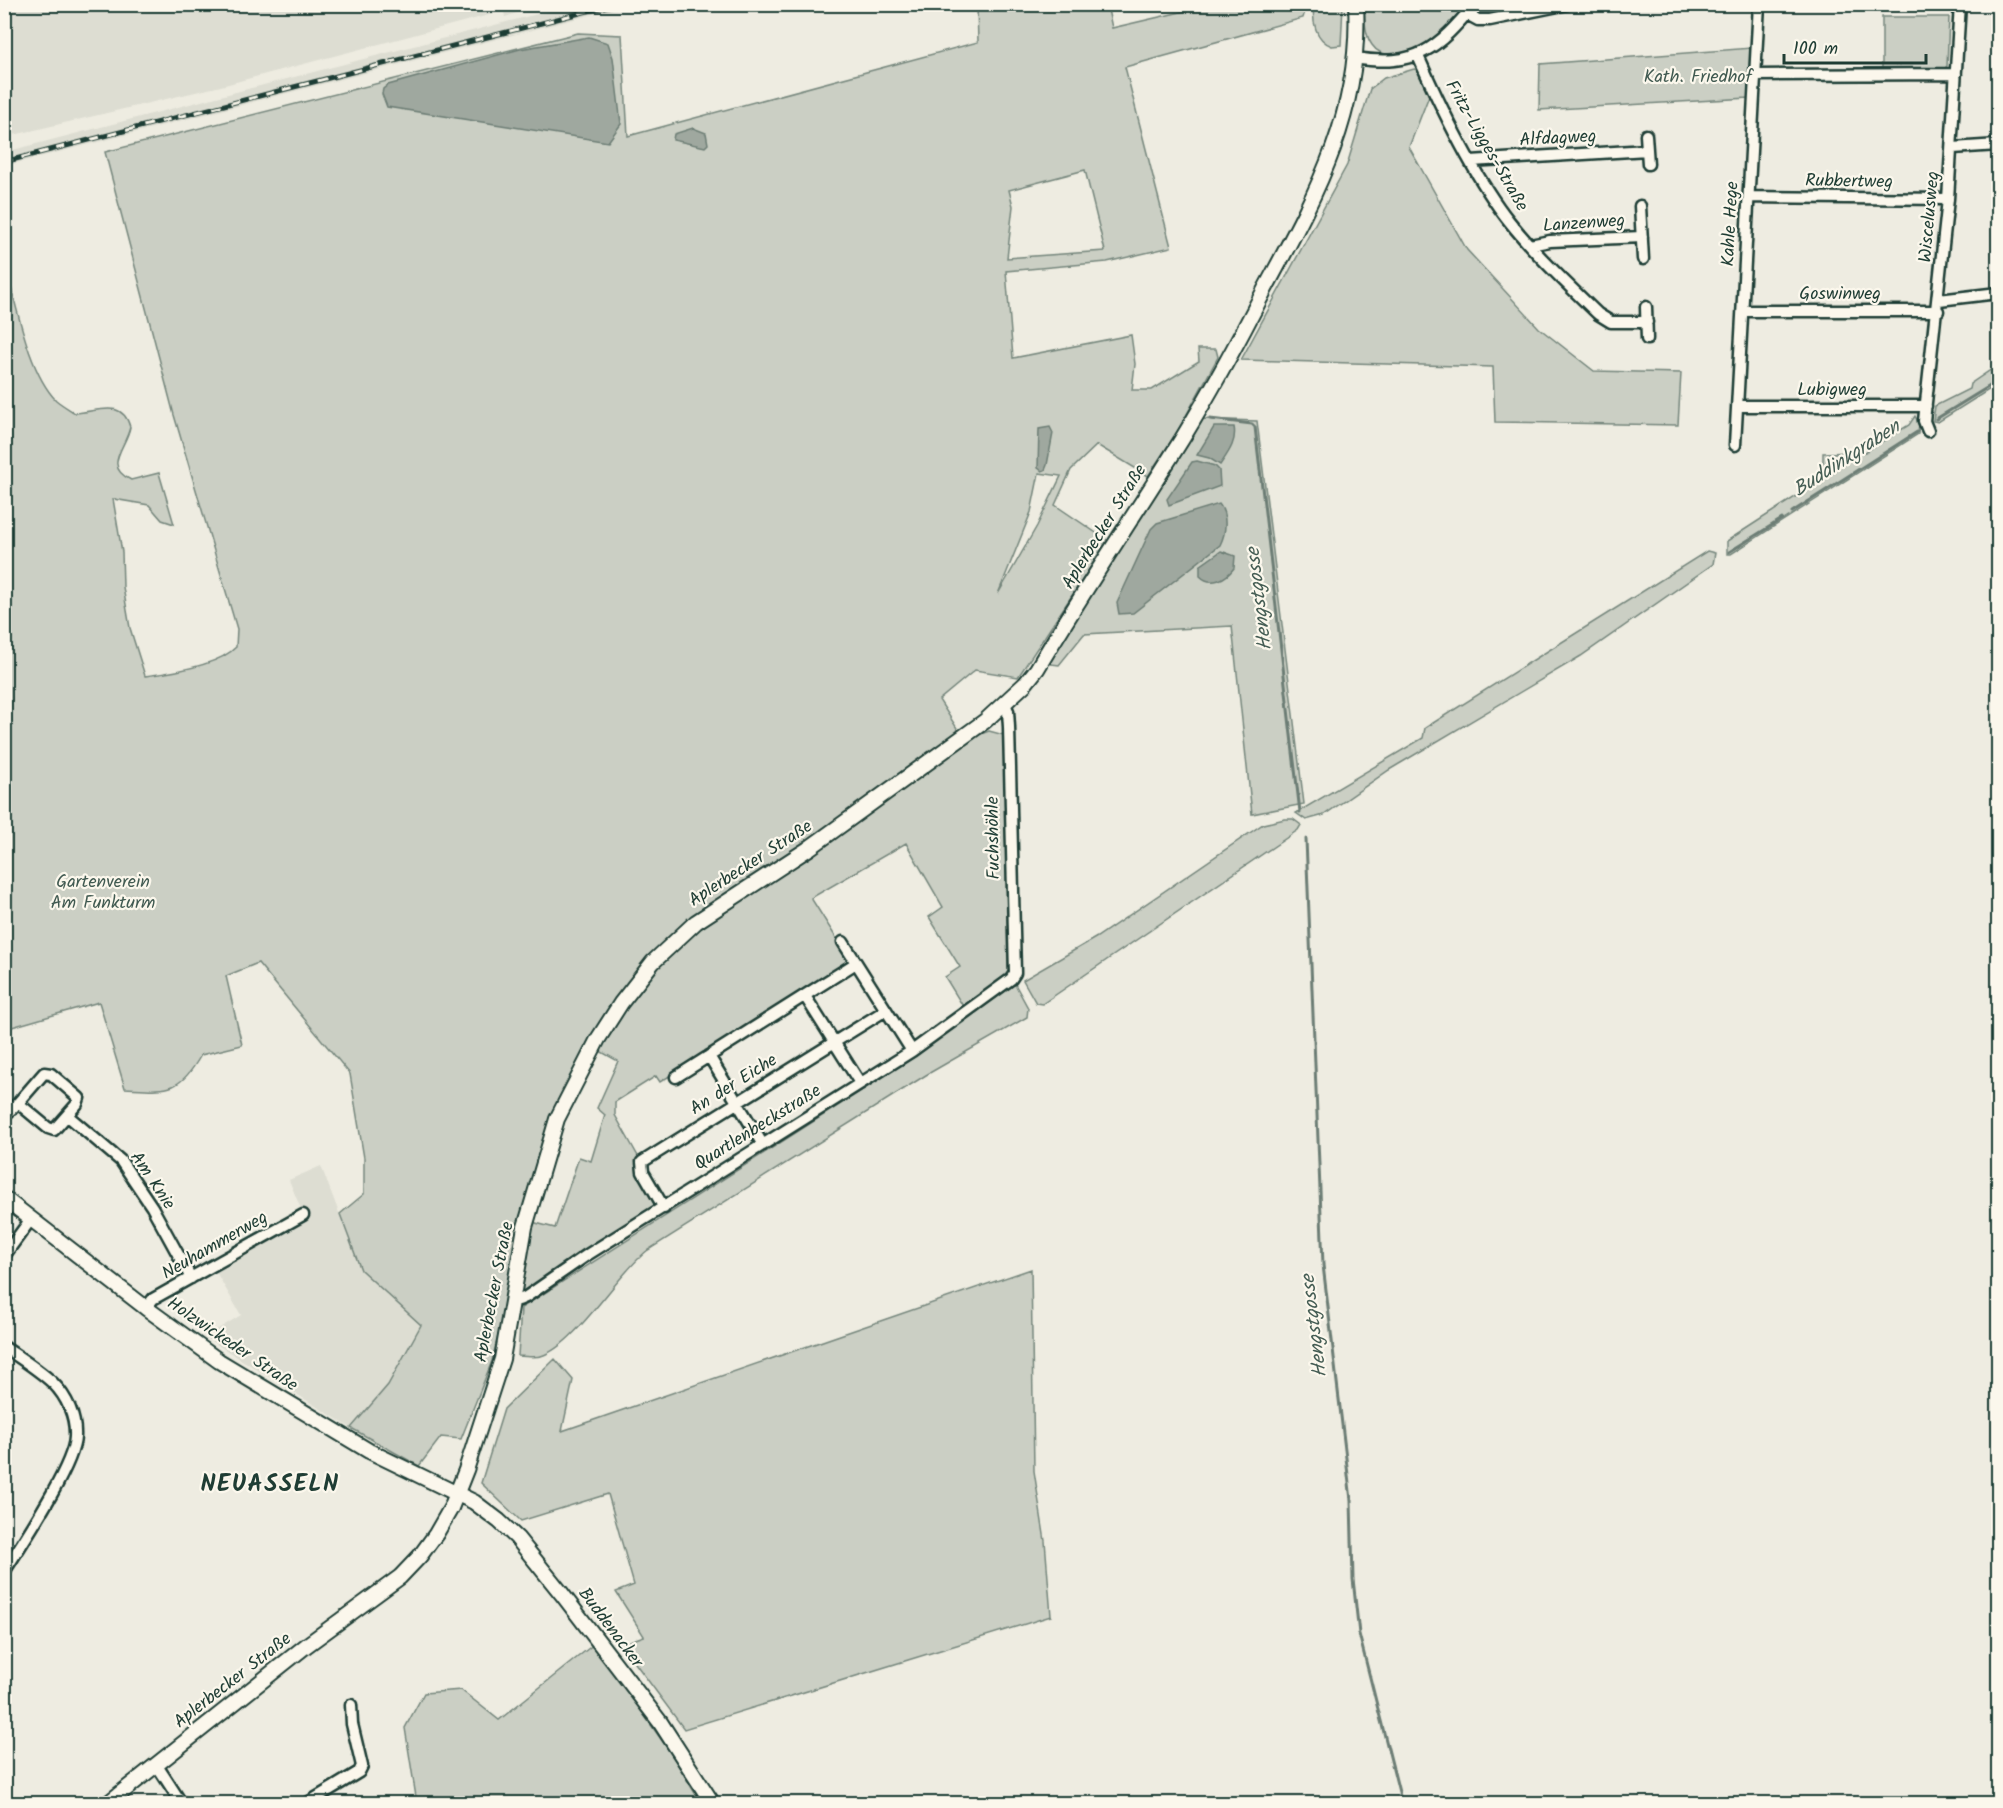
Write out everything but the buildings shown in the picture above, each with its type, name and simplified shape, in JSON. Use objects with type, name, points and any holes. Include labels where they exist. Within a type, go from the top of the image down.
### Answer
[{"type":"main road","name":"Aplerbecker Straße","points":[[107,1803],[307,1645],[400,1577],[420,1556],[436,1534],[457,1494],[481,1430],[502,1359],[534,1190],[557,1119],[598,1039],[652,962],[696,922],[808,849],[962,738],[1005,704],[1037,669],[1217,380],[1309,207],[1332,155],[1351,90],[1355,58],[1356,4]]},
{"type":"main road","name":"Holzwickeder Straße","points":[[4,1198],[146,1308],[219,1361],[369,1451],[457,1494]]},
{"type":"main road","name":"Buddenacker","points":[[457,1494],[486,1510],[518,1539],[660,1722],[713,1803]]},
{"type":"street","points":[[1355,58],[1388,62],[1418,56],[1435,47],[1474,4]]},
{"type":"street","points":[[1467,14],[1478,20],[1495,19],[1568,4]]},
{"type":"street","name":"Kahle Hege","points":[[1735,445],[1759,4]]},
{"type":"street","name":"Wiscelusweg","points":[[1928,431],[1924,421],[1953,148],[1960,4]]},
{"type":"street","name":"Fritz-Ligges-Straße","points":[[1418,56],[1472,161],[1507,219],[1598,314],[1611,322],[1647,322]]},
{"type":"street","points":[[1756,75],[1956,74]]},
{"type":"street","points":[[1646,135],[1648,164]]},
{"type":"street","points":[[1953,148],[1998,145]]},
{"type":"street","name":"Alfdagweg","points":[[1472,161],[1647,150]]},
{"type":"street","name":"Rubbertweg","points":[[1749,197],[1948,200]]},
{"type":"street","name":"Lanzenweg","points":[[1640,206],[1643,259]]},
{"type":"street","name":"Lanzenweg","points":[[1530,245],[1550,241],[1642,237]]},
{"type":"street","name":"Goswinweg","points":[[1743,311],[1938,305],[1998,293]]},
{"type":"street","points":[[1646,307],[1647,339]]},
{"type":"street","name":"Lubigweg","points":[[1738,406],[1926,406]]},
{"type":"street","name":"Fuchshöhle","points":[[1005,704],[1009,721],[1015,973]]},
{"type":"street","points":[[843,942],[912,1051]]},
{"type":"street","points":[[676,1077],[856,963]]},
{"type":"street","name":"Quartlenbeckstraße","points":[[512,1299],[519,1300],[526,1297],[912,1051],[1011,979],[1015,973]]},
{"type":"street","points":[[805,996],[860,1083]]},
{"type":"street","name":"An der Eiche","points":[[664,1208],[643,1172],[642,1162],[886,1010]]},
{"type":"street","points":[[709,1056],[763,1145]]},
{"type":"street","points":[[4,1116],[40,1076],[49,1073],[79,1098],[58,1128],[51,1130],[18,1103]]},
{"type":"street","name":"Am Knie","points":[[68,1116],[121,1161],[152,1207],[191,1278]]},
{"type":"street","name":"Neuhammerweg","points":[[146,1308],[153,1299],[303,1215]]},
{"type":"street","points":[[4,1256],[31,1219]]},
{"type":"street","points":[[4,1347],[53,1383],[63,1395],[71,1408],[75,1438],[67,1465],[4,1572]]},
{"type":"street","points":[[306,1803],[359,1772],[362,1766],[352,1724],[351,1705]]},
{"type":"street","points":[[156,1764],[182,1803]]},
{"type":"shaded area","points":[[5,4],[541,5],[505,17],[504,11],[221,86],[5,137]]},
{"type":"shaded area","points":[[572,5],[629,5],[5,166],[5,152]]},
{"type":"shaded area","points":[[589,37],[608,43],[613,58],[621,124],[608,142],[387,107],[382,94],[383,89],[388,85],[520,49]]},
{"type":"shaded area","points":[[693,128],[706,133],[708,144],[705,147],[673,140],[674,134]]},
{"type":"shaded area","points":[[1050,427],[1053,433],[1047,465],[1042,471],[1038,468],[1039,429]]},
{"type":"shaded area","points":[[1214,427],[1234,427],[1235,432],[1229,452],[1220,465],[1209,458],[1197,455]]},
{"type":"shaded area","points":[[1197,461],[1215,466],[1219,470],[1220,486],[1169,505],[1167,499],[1192,462]]},
{"type":"shaded area","points":[[1219,504],[1224,513],[1225,524],[1220,545],[1133,613],[1119,614],[1117,603],[1151,529],[1157,523]]},
{"type":"shaded area","points":[[1221,551],[1235,556],[1234,568],[1218,580],[1204,579],[1200,576],[1200,566]]},
{"type":"shaded area","points":[[321,1166],[361,1270],[421,1324],[388,1385],[351,1428],[205,1337],[241,1315],[216,1272],[208,1268],[303,1214],[289,1180]]},
{"type":"green space","name":"Gartenverein Am Funkturm","points":[[977,5],[1107,5],[1112,28],[1211,5],[1307,5],[1303,18],[1125,67],[1171,247],[1107,262],[1006,271],[1013,358],[1131,335],[1135,364],[1132,390],[1152,390],[1199,361],[1198,349],[1216,349],[1218,357],[1177,432],[1148,476],[1097,445],[1071,470],[1055,505],[1108,541],[1018,677],[975,670],[939,700],[962,736],[665,948],[577,1075],[515,1264],[492,1361],[461,1439],[441,1437],[419,1466],[351,1428],[388,1385],[421,1325],[361,1270],[340,1214],[364,1194],[364,1158],[350,1074],[258,963],[226,976],[242,1045],[201,1055],[186,1077],[170,1087],[162,1089],[125,1088],[99,1002],[5,1029],[4,261],[30,353],[46,387],[56,400],[75,413],[108,409],[121,412],[130,427],[118,456],[118,469],[122,475],[131,480],[159,473],[174,524],[162,520],[149,505],[113,499],[122,552],[123,587],[130,628],[145,676],[180,670],[218,659],[228,653],[236,647],[237,629],[174,415],[105,152],[578,33],[622,35],[628,136],[978,42]],"holes":[[[1085,170],[1105,251],[1007,258],[1013,206],[1009,190]],[[1039,473],[1061,476],[1037,526],[998,594],[1031,512]]]},
{"type":"green space","points":[[1314,5],[1343,5],[1341,45],[1332,46],[1318,35],[1314,23]]},
{"type":"green space","points":[[1364,5],[1468,5],[1437,38],[1408,52],[1387,54],[1379,51],[1369,41]]},
{"type":"green space","points":[[1882,17],[1949,17],[1947,66],[1943,70],[1882,69]]},
{"type":"green space","name":"Kath. Friedhof","points":[[1752,48],[1749,98],[1539,110],[1540,64]]},
{"type":"green space","points":[[1414,69],[1420,71],[1430,93],[1409,147],[1467,250],[1539,328],[1594,371],[1681,373],[1678,425],[1495,422],[1493,367],[1241,360],[1347,165],[1370,89],[1384,78]]},
{"type":"green space","points":[[1998,365],[1998,384],[1938,422],[1933,421],[1935,406],[1969,389],[1970,384]]},
{"type":"green space","points":[[1915,416],[1919,424],[1918,434],[1731,554],[1727,554],[1727,541],[1823,479],[1823,453],[1865,452],[1909,425]]},
{"type":"green space","points":[[1200,419],[1257,421],[1304,804],[1252,814],[1232,626],[1084,634],[1059,665],[1043,663]]},
{"type":"green space","points":[[1707,551],[1715,553],[1713,564],[1581,656],[1389,770],[1324,815],[1306,820],[1296,813],[1423,738],[1425,728]]},
{"type":"green space","points":[[989,731],[1004,735],[1008,977],[964,1008],[945,977],[960,967],[929,917],[943,907],[906,843],[811,898],[852,963],[660,1082],[656,1076],[615,1102],[615,1115],[639,1158],[659,1207],[522,1293],[532,1222],[555,1228],[579,1157],[591,1161],[605,1115],[597,1108],[618,1061],[598,1050],[649,974],[686,936],[965,740]]},
{"type":"green space","points":[[1293,819],[1301,825],[1298,830],[1042,1004],[1036,1003],[1023,980],[1097,937],[1263,824]]},
{"type":"green space","points":[[1015,984],[1028,1008],[1027,1017],[926,1075],[648,1250],[568,1338],[541,1356],[518,1356],[521,1308],[913,1058]]},
{"type":"green space","points":[[1031,1269],[1034,1471],[1045,1541],[1051,1616],[684,1729],[621,1644],[644,1636],[616,1592],[634,1585],[608,1494],[521,1521],[481,1483],[504,1409],[555,1359],[573,1380],[562,1431]]},
{"type":"green space","points":[[594,1644],[670,1752],[701,1803],[417,1803],[405,1728],[424,1693],[461,1690],[499,1720]]},
{"type":"waterway","name":"Buddinkgraben","points":[[1936,419],[1998,381]]},
{"type":"waterway","name":"Hengstgosse","points":[[1210,419],[1252,424],[1255,427],[1300,812]]},
{"type":"waterway","name":"Buddinkgraben","points":[[1792,512],[1917,432]]},
{"type":"waterway","name":"Buddinkgraben","points":[[1729,552],[1782,519]]},
{"type":"waterway","name":"Hengstgosse","points":[[1306,839],[1323,1265],[1351,1500],[1353,1579],[1359,1634],[1402,1804]]},
{"type":"railway","points":[[4,162],[615,4]]},
{"type":"district","name":"NEUASSELN","points":[[270,1484]]}]
